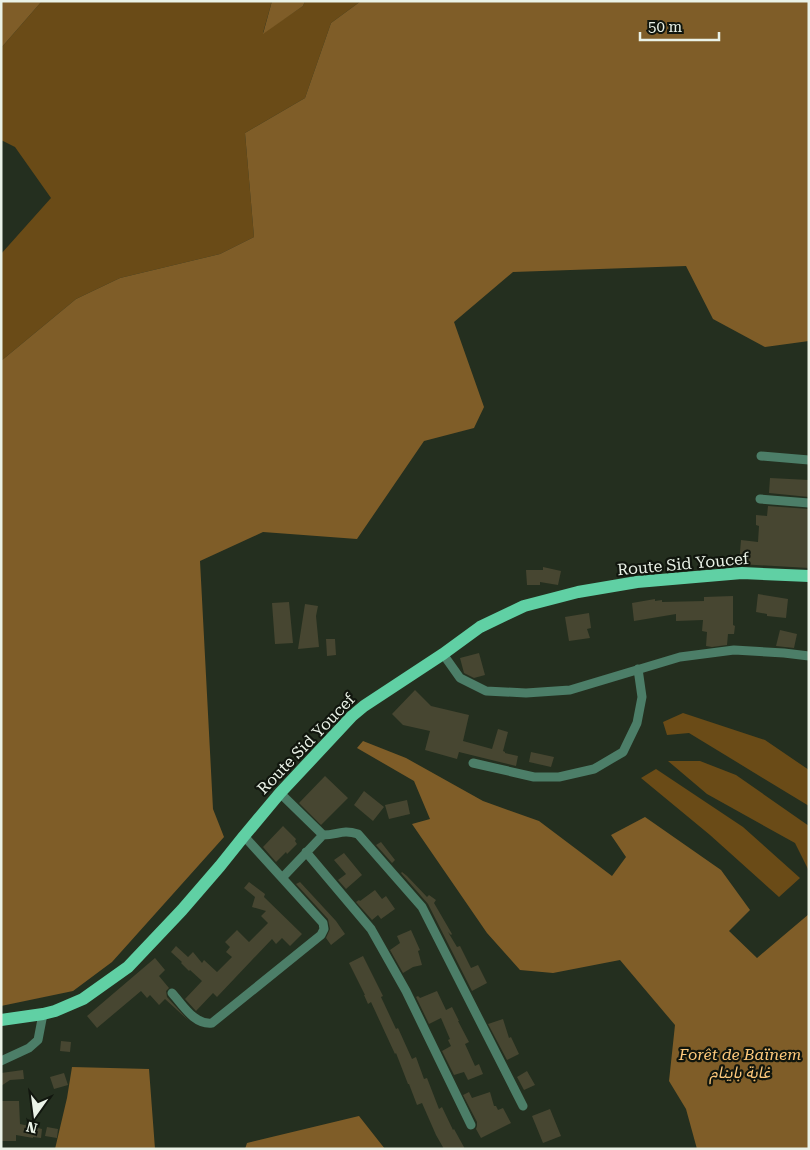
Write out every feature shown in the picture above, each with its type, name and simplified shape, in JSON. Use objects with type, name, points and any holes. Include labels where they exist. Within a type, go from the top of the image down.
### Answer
[{"type":"main road","name":"Route Sid Youcef","points":[[1,1020],[55,1011],[83,999],[128,967],[182,910],[280,793],[352,716],[480,627],[524,606],[578,592],[637,582],[742,573],[809,576]]},
{"type":"street","points":[[761,456],[809,460]]},
{"type":"street","points":[[760,499],[809,503]]},
{"type":"street","points":[[443,654],[460,678],[486,691],[526,693],[570,690],[680,657],[734,650],[809,656]]},
{"type":"street","points":[[474,763],[534,777],[559,777],[594,769],[609,761],[624,752],[637,723],[642,697],[638,669]]},
{"type":"street","points":[[280,793],[323,835],[340,832],[358,834],[422,907],[524,1106]]},
{"type":"street","points":[[282,878],[323,835]]},
{"type":"street","points":[[172,993],[197,1020],[206,1024],[212,1023],[322,935],[323,923],[244,836]]},
{"type":"street","points":[[306,852],[371,929],[406,991],[471,1125]]},
{"type":"street","points":[[1,1061],[29,1048],[38,1040],[43,1014]]},
{"type":"shaded area","points":[[42,1],[272,1],[263,33],[303,6],[305,1],[361,1],[331,23],[305,98],[245,133],[254,237],[220,254],[120,278],[76,299],[1,361],[1,254],[51,198],[15,147],[1,140],[1,48]]},
{"type":"shaded area","points":[[683,713],[765,740],[809,770],[809,806],[689,733],[667,735],[663,722]]},
{"type":"shaded area","points":[[668,761],[700,761],[736,775],[809,826],[809,871],[795,843],[707,794]]},
{"type":"shaded area","points":[[656,769],[743,827],[800,878],[779,897],[710,835],[641,778]]},
{"type":"green space","points":[[1,1],[42,1],[1,48]]},
{"type":"green space","points":[[272,1],[305,1],[303,6],[263,34]]},
{"type":"green space","points":[[361,1],[809,1],[809,341],[765,347],[713,319],[686,266],[513,272],[454,322],[484,407],[474,428],[424,441],[357,539],[263,532],[200,561],[213,809],[224,837],[112,962],[73,991],[1,1006],[1,361],[76,299],[120,278],[220,254],[254,237],[245,133],[305,98],[331,23]]},
{"type":"green space","name":"Forêt de Baïnem غابة باينام","points":[[363,741],[406,758],[483,801],[539,821],[612,876],[626,857],[611,835],[645,817],[721,870],[750,910],[729,931],[757,958],[809,914],[809,1149],[697,1149],[686,1109],[669,1081],[675,1025],[620,960],[553,973],[520,970],[487,933],[412,824],[430,819],[414,781],[357,748]]},
{"type":"green space","points":[[72,1067],[149,1069],[155,1149],[55,1149]]},
{"type":"green space","points":[[359,1116],[385,1149],[245,1149],[247,1143]]},
{"type":"building","points":[[770,478],[809,480],[809,497],[769,493]]},
{"type":"building","points":[[768,506],[809,509],[809,568],[739,564],[741,540],[758,542],[759,526],[756,525],[756,515],[767,516]]},
{"type":"building","points":[[543,567],[561,571],[558,585],[540,582],[540,585],[527,585],[526,570],[543,570]]},
{"type":"building","points":[[758,594],[788,599],[786,618],[767,616],[767,614],[756,612]]},
{"type":"building","points":[[733,596],[733,625],[735,626],[734,634],[728,634],[727,645],[706,646],[707,632],[702,631],[703,620],[676,621],[676,614],[634,621],[632,603],[655,599],[655,601],[662,600],[662,602],[704,601],[704,597]]},
{"type":"building","points":[[289,602],[293,643],[275,644],[272,603]]},
{"type":"building","points":[[305,604],[318,606],[316,616],[319,647],[298,649]]},
{"type":"building","points":[[589,613],[591,628],[587,629],[590,638],[569,641],[565,617]]},
{"type":"building","points":[[780,630],[797,634],[794,648],[776,646]]},
{"type":"building","points":[[326,639],[335,639],[336,655],[327,656]]},
{"type":"building","points":[[479,653],[485,675],[474,678],[464,673],[460,658]]},
{"type":"building","points":[[415,690],[431,706],[469,715],[463,741],[492,749],[498,729],[508,732],[503,751],[518,756],[516,766],[459,752],[457,759],[425,750],[430,731],[403,725],[392,714]]},
{"type":"building","points":[[531,752],[554,757],[551,767],[529,762]]},
{"type":"building","points":[[325,776],[348,798],[321,825],[299,803]]},
{"type":"building","points":[[364,791],[384,807],[373,821],[354,805]]},
{"type":"building","points":[[407,800],[410,814],[389,819],[385,805]]},
{"type":"building","points":[[283,826],[296,839],[297,844],[276,862],[263,847]]},
{"type":"building","points":[[381,842],[395,860],[392,863],[376,845]]},
{"type":"building","points":[[344,853],[362,875],[346,889],[338,880],[346,874],[334,860]]},
{"type":"building","points":[[402,872],[427,897],[429,895],[436,900],[434,903],[452,934],[448,932],[457,947],[460,946],[471,968],[478,965],[487,983],[472,991],[428,904]]},
{"type":"building","points":[[249,882],[265,894],[264,897],[302,934],[290,946],[282,938],[276,944],[272,939],[217,997],[213,993],[196,1011],[185,999],[202,981],[189,971],[171,952],[176,946],[188,957],[193,952],[202,963],[204,960],[217,972],[232,957],[226,952],[230,947],[225,942],[237,930],[249,942],[268,923],[261,916],[266,911],[252,907],[255,897],[244,888]]},
{"type":"building","points":[[300,882],[336,921],[345,934],[331,945],[326,938],[330,929],[328,919],[296,884]]},
{"type":"building","points":[[375,890],[382,899],[386,896],[395,909],[381,919],[378,915],[372,920],[356,902]]},
{"type":"building","points":[[411,930],[420,950],[418,951],[422,965],[413,967],[403,973],[390,950],[400,943],[397,936]]},
{"type":"building","points":[[363,956],[383,996],[381,997],[396,1029],[398,1028],[412,1059],[416,1057],[424,1079],[427,1078],[439,1109],[442,1107],[465,1149],[444,1149],[422,1103],[417,1105],[396,1053],[371,1002],[368,1004],[349,963]]},
{"type":"building","points":[[155,958],[165,970],[159,976],[169,988],[166,991],[167,997],[188,1020],[165,999],[159,1005],[150,995],[147,998],[141,991],[97,1028],[87,1016]]},
{"type":"building","points":[[437,991],[446,1010],[452,1007],[469,1042],[465,1044],[475,1066],[479,1064],[483,1074],[468,1080],[464,1072],[454,1075],[442,1051],[451,1046],[441,1018],[429,1024],[416,997],[420,998]]},
{"type":"building","points":[[503,1019],[509,1038],[511,1037],[519,1054],[507,1060],[488,1024]]},
{"type":"building","points":[[61,1041],[71,1042],[70,1052],[60,1051]]},
{"type":"building","points":[[23,1070],[24,1079],[10,1080],[1,1086],[1,1073]]},
{"type":"building","points":[[527,1071],[535,1085],[524,1090],[517,1077]]},
{"type":"building","points":[[64,1073],[68,1085],[54,1089],[50,1077]]},
{"type":"building","points":[[469,1092],[472,1098],[490,1092],[494,1106],[498,1110],[503,1108],[511,1123],[481,1138],[476,1129],[477,1122],[463,1095]]},
{"type":"building","points":[[1,1101],[19,1101],[20,1124],[42,1129],[41,1138],[16,1135],[16,1141],[1,1141]]},
{"type":"building","points":[[550,1109],[561,1136],[543,1143],[532,1116]]},
{"type":"building","points":[[47,1127],[58,1129],[57,1138],[45,1136]]}]
